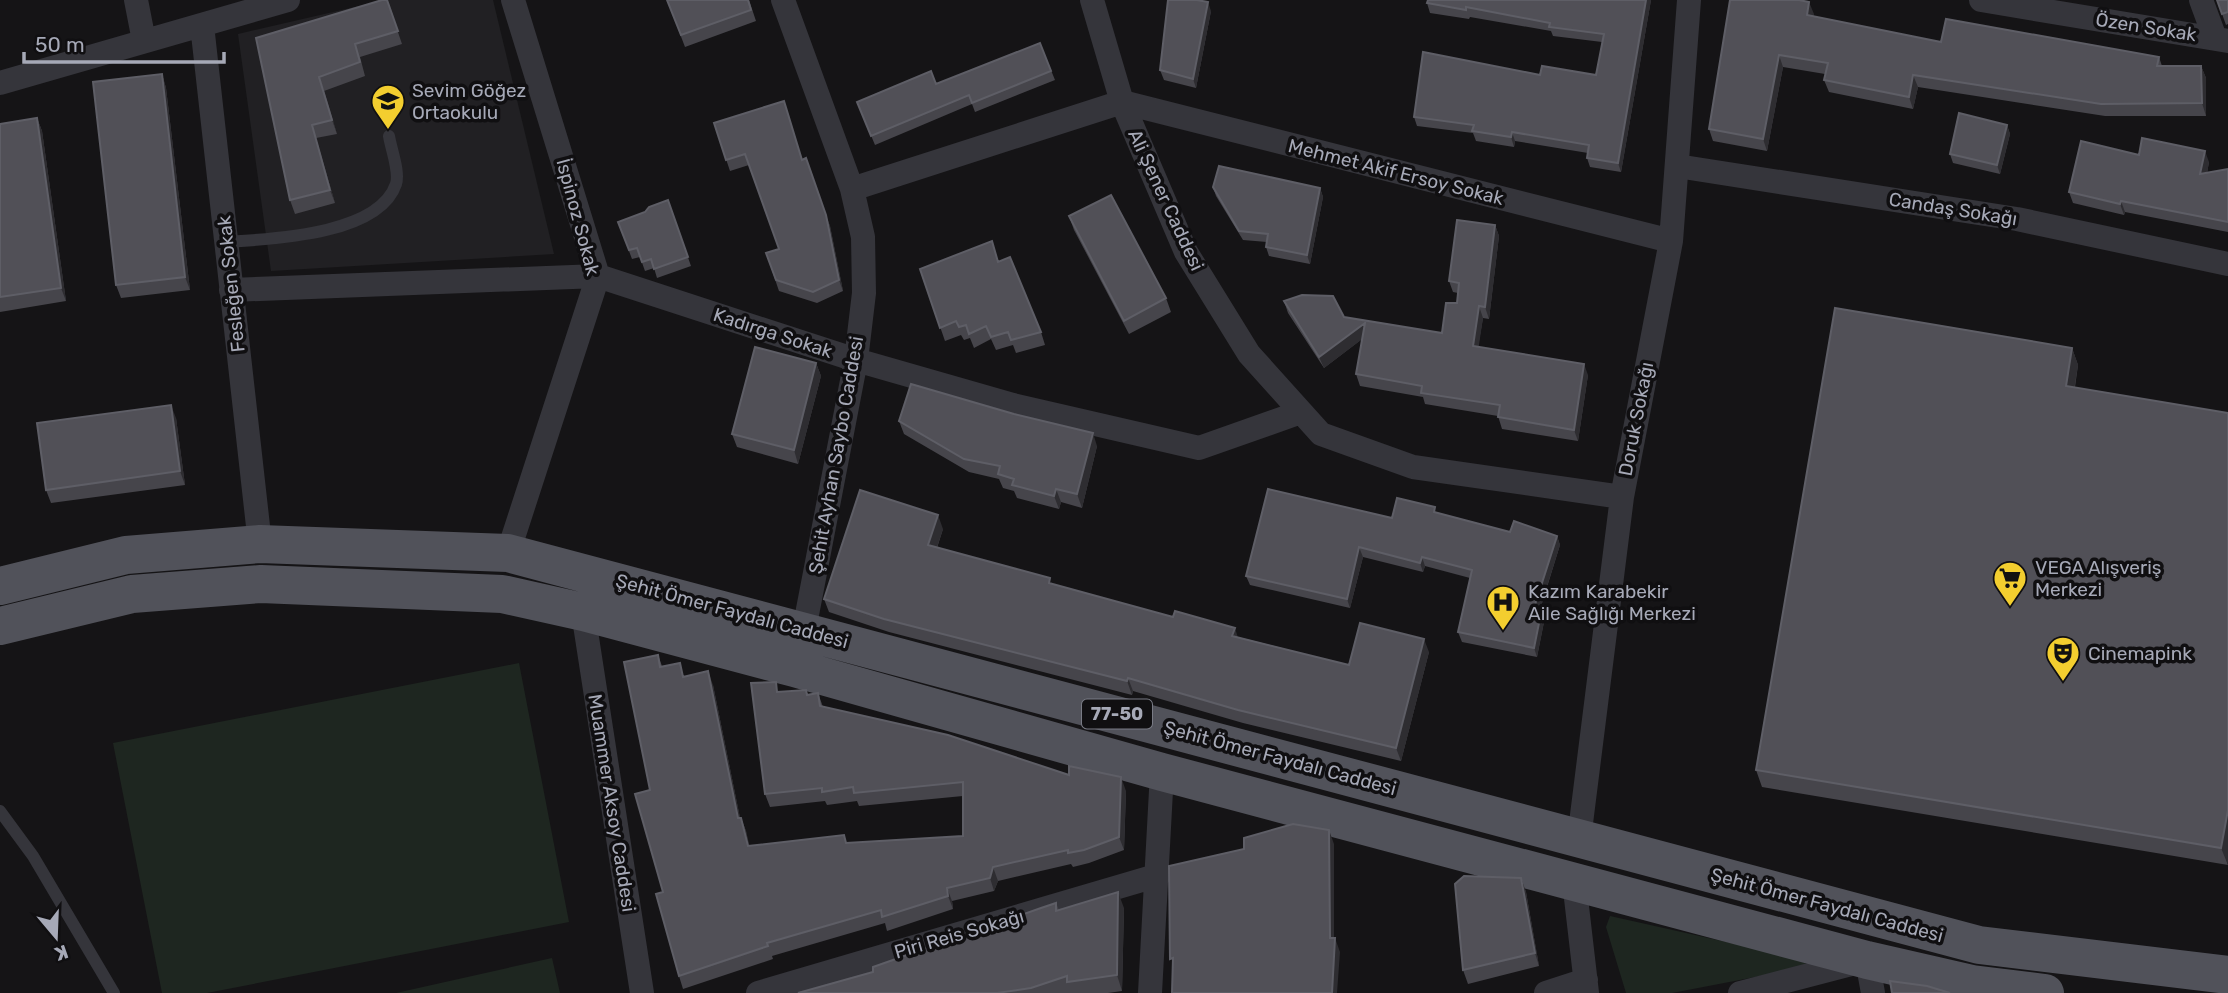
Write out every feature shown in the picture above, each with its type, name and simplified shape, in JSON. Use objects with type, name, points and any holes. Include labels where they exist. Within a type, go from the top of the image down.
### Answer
[{"type":"main road","name":"Şehit Ömer Faydalı Caddesi","points":[[0,586],[126,555],[260,544],[508,553],[1979,945],[2228,975]]},
{"type":"main road","name":"Şehit Ömer Faydalı Caddesi","points":[[0,625],[132,594],[261,584],[502,594],[583,612],[1162,772],[1574,881],[1870,977],[1972,984],[2045,993]]},
{"type":"main road","points":[[1574,881],[1579,839]]},
{"type":"street","points":[[136,0],[144,41]]},
{"type":"street","points":[[0,83],[288,0]]},
{"type":"street","name":"İspinoz Sokak","points":[[508,553],[598,276],[513,0]]},
{"type":"street","name":"Şehit Ayhan Saybo Caddesi","points":[[783,0],[852,188],[863,237],[864,293],[856,360],[804,630]]},
{"type":"street","name":"Ali Şener Caddesi","points":[[1091,0],[1122,102],[1186,252],[1249,354],[1321,434],[1413,467],[1622,497]]},
{"type":"street","name":"Doruk Sokağı","points":[[1579,839],[1622,497],[1671,242],[1689,0]]},
{"type":"street","name":"Özen Sokak","points":[[1981,0],[2221,39]]},
{"type":"street","points":[[2201,0],[2221,39]]},
{"type":"street","name":"Fesleğen Sokak","points":[[202,25],[260,544]]},
{"type":"street","points":[[852,188],[1122,102]]},
{"type":"street","name":"Mehmet Akif Ersoy Sokak","points":[[1122,102],[1671,242]]},
{"type":"street","name":"Candaş Sokağı","points":[[1677,166],[2017,219],[2228,264]]},
{"type":"street","name":"Kadırga Sokak","points":[[231,290],[598,276],[856,360],[1013,405],[1199,448],[1301,412]]},
{"type":"street","name":"Muammer Aksoy Caddesi","points":[[583,612],[642,993]]},
{"type":"street","points":[[1150,993],[1159,875],[1162,772]]},
{"type":"street","name":"Piri Reis Sokağı","points":[[758,993],[1159,875]]},
{"type":"street","points":[[1546,993],[1586,986],[1574,881]]},
{"type":"street","points":[[1740,993],[1870,977]]},
{"type":"lane","points":[[226,242],[267,240],[352,224],[386,203],[398,181],[389,136]]},
{"type":"lane","points":[[0,811],[33,856],[114,993]]},
{"type":"shaded area","name":"Sevim Göğez Ortaokulu","points":[[385,0],[493,0],[554,254],[271,271],[238,34]]},
{"type":"shaded area","points":[[519,663],[569,922],[207,993],[162,993],[113,743]]},
{"type":"shaded area","points":[[1610,916],[1803,959],[1807,967],[1672,993],[1626,993],[1606,927]]},
{"type":"shaded area","points":[[552,958],[560,993],[396,993]]},
{"type":"building","points":[[387,0],[398,31],[355,44],[360,62],[319,77],[332,120],[312,125],[330,190],[290,200],[256,38]]},
{"type":"building","points":[[667,0],[748,0],[751,10],[681,35]]},
{"type":"building","points":[[1168,0],[1208,2],[1193,79],[1160,70]]},
{"type":"building","points":[[1428,0],[1646,0],[1618,163],[1587,158],[1589,145],[1512,132],[1511,137],[1472,131],[1474,125],[1414,117],[1423,52],[1540,75],[1542,66],[1596,75],[1604,34],[1549,27],[1550,23],[1466,7],[1466,10],[1427,3]]},
{"type":"building","points":[[1730,0],[1799,0],[1809,2],[1807,15],[1941,42],[1946,19],[2159,57],[2157,66],[2201,66],[2202,103],[2101,104],[1913,75],[1909,97],[1824,80],[1828,63],[1779,55],[1763,139],[1709,129]]},
{"type":"building","points":[[2217,0],[2228,0],[2228,12],[2222,14]]},
{"type":"building","points":[[1040,43],[1051,71],[972,103],[969,95],[871,136],[857,102],[931,71],[936,84]]},
{"type":"building","points":[[162,74],[185,277],[116,285],[93,82]]},
{"type":"building","points":[[784,101],[802,160],[806,158],[826,215],[839,280],[813,292],[776,280],[766,253],[779,249],[745,154],[726,160],[714,123]]},
{"type":"building","points":[[1959,113],[2007,125],[1997,165],[1950,154]]},
{"type":"building","points":[[37,118],[61,288],[0,297],[0,124]]},
{"type":"building","points":[[2142,138],[2205,151],[2200,174],[2228,169],[2228,222],[2121,201],[2120,204],[2069,192],[2081,141],[2139,155]]},
{"type":"building","points":[[1219,166],[1320,188],[1307,255],[1266,247],[1268,234],[1239,231],[1213,187]]},
{"type":"building","points":[[1111,195],[1166,298],[1124,321],[1069,216]]},
{"type":"building","points":[[668,200],[688,257],[654,269],[651,259],[642,262],[637,248],[629,250],[618,222]]},
{"type":"building","points":[[1457,220],[1495,225],[1485,307],[1479,306],[1473,346],[1584,364],[1574,430],[1498,417],[1500,405],[1421,393],[1422,386],[1356,374],[1365,323],[1319,357],[1284,301],[1302,295],[1333,296],[1344,317],[1442,333],[1446,303],[1457,303],[1459,283],[1449,281]]},
{"type":"building","points":[[992,241],[998,262],[1010,257],[1041,332],[1011,340],[1008,332],[991,337],[986,326],[969,334],[966,325],[959,327],[956,321],[940,328],[920,269]]},
{"type":"building","name":"VEGA Alışveriş Merkezi","points":[[1835,308],[2072,348],[2066,386],[2228,413],[2228,810],[2221,848],[1756,770]]},
{"type":"building","points":[[755,347],[816,363],[794,450],[732,434]]},
{"type":"building","points":[[911,384],[1014,414],[1093,433],[1077,494],[1056,489],[1054,496],[1012,485],[1014,479],[998,474],[1000,466],[964,459],[899,421]]},
{"type":"building","points":[[171,405],[180,471],[46,490],[37,423]]},
{"type":"building","points":[[1268,489],[1392,518],[1397,498],[1435,507],[1434,512],[1510,532],[1514,521],[1557,536],[1533,611],[1541,613],[1534,648],[1458,632],[1472,570],[1422,557],[1420,563],[1359,547],[1347,599],[1246,576]]},
{"type":"building","points":[[860,490],[938,515],[928,545],[1050,578],[1049,583],[1173,617],[1175,611],[1235,628],[1232,636],[1349,665],[1360,623],[1424,639],[1396,748],[1238,710],[1128,678],[1127,681],[884,619],[824,599]]},
{"type":"building","points":[[658,655],[660,667],[680,663],[683,677],[708,671],[738,818],[741,818],[748,846],[844,835],[846,843],[963,836],[963,782],[854,793],[853,787],[822,792],[822,788],[765,794],[751,683],[776,682],[777,692],[806,690],[807,695],[818,693],[820,706],[948,735],[1069,775],[1069,766],[1121,777],[1119,837],[1084,850],[1068,853],[1068,850],[993,867],[990,878],[947,888],[948,896],[882,917],[881,910],[767,943],[768,946],[679,976],[656,894],[663,892],[635,794],[650,790],[624,662]]},
{"type":"building","points":[[1293,824],[1329,830],[1330,938],[1335,938],[1332,993],[1172,993],[1169,866],[1244,849],[1244,838]]},
{"type":"building","points":[[1464,876],[1521,878],[1535,953],[1463,970],[1455,884]]},
{"type":"building","points":[[1118,892],[1117,975],[1067,982],[1067,976],[1031,988],[997,993],[798,993],[873,972],[873,967],[1056,903],[1056,911]]},
{"type":"building","points":[[1890,981],[1927,986],[1950,993],[1892,993]]},
{"type":"place","name":"Sevim Göğez Ortaokulu","points":[[388,131]]},
{"type":"place","name":"VEGA Alışveriş Merkezi","points":[[2010,608]]},
{"type":"place","name":"Kazım Karabekir Aile Sağlığı Merkezi","points":[[1503,632]]},
{"type":"place","name":"Cinemapink","points":[[2063,683]]}]
